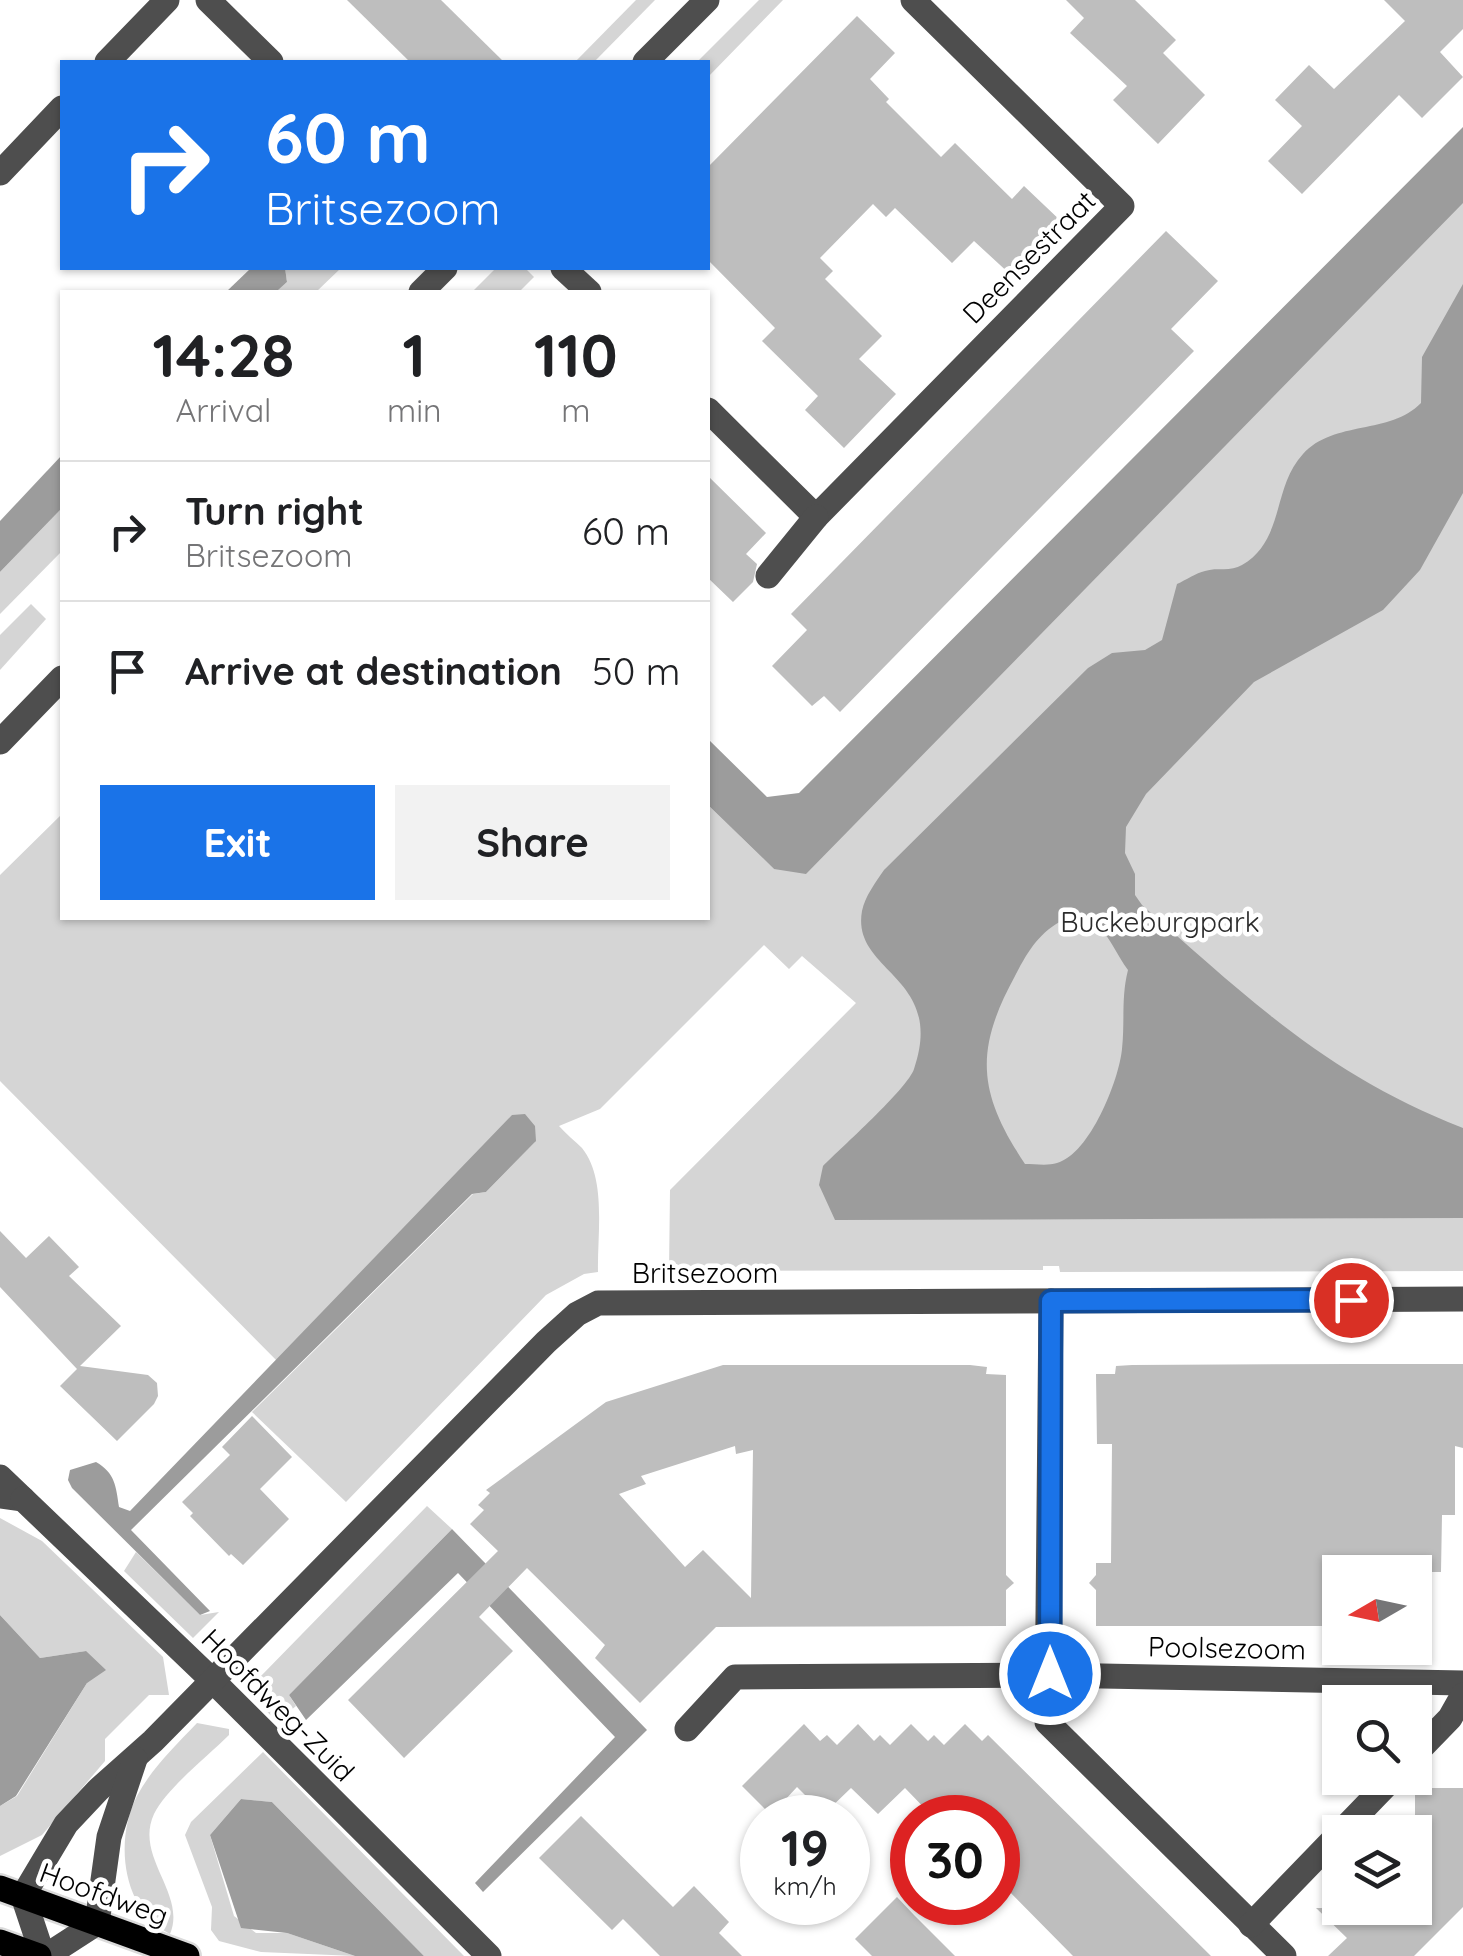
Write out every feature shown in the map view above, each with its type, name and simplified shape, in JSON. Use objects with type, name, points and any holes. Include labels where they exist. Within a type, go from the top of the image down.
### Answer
[{"type":"main road","name":"Hoofdweg","points":[[12,1892],[187,1956]]},
{"type":"main road","points":[[0,1942],[43,1956]]},
{"type":"street","points":[[109,60],[168,0]]},
{"type":"street","points":[[208,0],[269,60]]},
{"type":"street","points":[[648,60],[706,0]]},
{"type":"street","name":"Deensestraat","points":[[768,576],[816,517],[1122,206],[913,0]]},
{"type":"street","points":[[0,173],[60,110]]},
{"type":"street","points":[[423,290],[443,270]]},
{"type":"street","points":[[566,270],[587,290]]},
{"type":"street","points":[[710,412],[816,517]]},
{"type":"street","points":[[0,742],[60,680]]},
{"type":"street","name":"Britsezoom","points":[[12,1892],[98,1790],[213,1681],[546,1342],[576,1314],[598,1303],[1463,1299]]},
{"type":"street","points":[[1051,1301],[1047,1722],[1284,1956]]},
{"type":"street","name":"Hoofdweg-Zuid","points":[[0,1477],[12,1498],[213,1681],[488,1956]]},
{"type":"street","name":"Poolsezoom","points":[[687,1728],[736,1677],[1050,1674],[1463,1683]]},
{"type":"street","points":[[1432,1737],[1450,1718],[1463,1695]]},
{"type":"street","name":"Britsezoom","points":[[97,1923],[109,1837],[136,1758]]},
{"type":"street","points":[[1251,1925],[1377,1795]]},
{"type":"street","points":[[12,1892],[43,1956],[97,1923]]},
{"type":"green space","points":[[636,0],[655,0],[596,60],[577,60]]},
{"type":"green space","points":[[759,0],[783,0],[710,75],[710,60],[699,60]]},
{"type":"green space","name":"Buckeburgpark","points":[[1463,175],[1463,1271],[1060,1272],[1059,1266],[1043,1266],[1043,1270],[669,1271],[670,1190],[856,1003],[802,956],[789,969],[764,945],[600,1109],[559,1126],[582,1148],[595,1175],[598,1272],[584,1274],[546,1295],[346,1502],[252,1412],[473,1194],[486,1192],[535,1142],[535,1137],[506,1148],[284,1368],[0,1081],[0,875],[60,816],[60,920],[710,920],[710,807],[774,869]]},
{"type":"green space","points":[[285,270],[339,270],[318,290],[278,290],[287,282]]},
{"type":"green space","points":[[494,270],[527,270],[534,277],[521,290],[474,290]]},
{"type":"green space","points":[[60,510],[60,553],[0,614],[0,572]]},
{"type":"green space","points":[[31,604],[46,619],[0,670],[0,635]]},
{"type":"green space","points":[[427,1506],[452,1529],[289,1695],[296,1706],[277,1722],[252,1696],[264,1682],[260,1677]]},
{"type":"green space","points":[[0,1518],[42,1541],[163,1657],[169,1695],[149,1695],[105,1739],[105,1761],[42,1835],[0,1856],[0,1806],[17,1796],[87,1683],[86,1651],[40,1658],[0,1615]]},
{"type":"green space","points":[[136,1552],[200,1615],[219,1612],[193,1638],[124,1571]]},
{"type":"green space","points":[[197,1723],[229,1729],[229,1735],[168,1794],[154,1814],[150,1845],[172,1904],[170,1934],[141,1909],[132,1892],[127,1873],[126,1833],[143,1786]]},
{"type":"green space","points":[[263,1752],[464,1956],[424,1956],[272,1802],[241,1799],[210,1835],[234,1916],[256,1933],[287,1933],[355,1956],[261,1952],[219,1941],[211,1930],[212,1907],[185,1835],[191,1822]]},
{"type":"shaded area","points":[[1463,127],[1463,203],[806,874],[774,869],[710,807],[710,741],[767,797],[799,793]]},
{"type":"shaded area","points":[[249,270],[285,270],[287,282],[278,290],[228,290]]},
{"type":"shaded area","points":[[1463,284],[1463,493],[1420,570],[1383,610],[1254,682],[1146,794],[1126,827],[1125,853],[1135,874],[1135,895],[1142,905],[1255,1003],[1371,1084],[1463,1128],[1463,1218],[835,1220],[819,1185],[823,1166],[909,1078],[921,1038],[918,1013],[909,994],[870,949],[862,932],[863,905],[884,870],[1088,668],[1112,653],[1145,650],[1162,640],[1177,584],[1205,571],[1238,567],[1256,554],[1272,528],[1293,467],[1303,454],[1330,436],[1394,420],[1421,403],[1422,357]],"holes":[[[1065,919],[1079,920],[1104,933],[1128,970],[1120,1062],[1101,1114],[1081,1146],[1057,1163],[1025,1164],[1009,1139],[990,1093],[987,1072],[993,1027],[1015,976],[1035,943]]]},
{"type":"shaded area","points":[[60,457],[60,510],[0,572],[0,521]]},
{"type":"shaded area","points":[[525,1114],[535,1126],[536,1141],[486,1192],[472,1194],[131,1530],[210,1611],[200,1615],[72,1488],[68,1480],[70,1470],[96,1462],[102,1466],[114,1481],[119,1507],[130,1511],[512,1115]]},
{"type":"shaded area","points":[[452,1529],[647,1730],[483,1892],[475,1883],[615,1737],[458,1573],[306,1720],[289,1695]]},
{"type":"shaded area","points":[[0,1615],[40,1658],[86,1651],[106,1670],[87,1683],[16,1796],[0,1806]]},
{"type":"shaded area","points":[[241,1799],[272,1802],[424,1956],[355,1956],[287,1933],[241,1928],[210,1835]]},
{"type":"building","points":[[347,0],[441,0],[502,60],[408,60]]},
{"type":"building","points":[[1066,0],[1135,0],[1176,40],[1163,53],[1205,95],[1158,144],[1113,100],[1127,86],[1070,33],[1084,18]]},
{"type":"building","points":[[1384,0],[1463,0],[1463,29],[1440,52],[1463,77],[1422,118],[1399,95],[1302,194],[1268,161],[1302,126],[1275,100],[1309,65],[1334,89],[1405,21]]},
{"type":"building","points":[[857,16],[895,53],[870,79],[889,99],[886,102],[941,157],[955,143],[1012,199],[1024,186],[1064,224],[1012,276],[974,241],[952,263],[895,208],[886,217],[873,204],[820,258],[833,271],[825,279],[882,336],[859,359],[896,394],[844,448],[805,410],[818,396],[762,341],[775,328],[710,262],[710,165]]},
{"type":"building","points":[[1166,231],[1218,281],[1171,329],[1194,351],[840,712],[824,696],[812,706],[772,666],[807,630],[791,614]]},
{"type":"building","points":[[710,478],[766,533],[746,554],[757,564],[753,582],[733,602],[710,580]]},
{"type":"building","points":[[0,1231],[26,1258],[49,1236],[79,1267],[69,1276],[121,1326],[80,1366],[148,1375],[157,1383],[154,1404],[117,1441],[60,1386],[77,1369],[0,1287]]},
{"type":"building","points":[[1463,1364],[1463,1448],[1455,1446],[1455,1515],[1442,1515],[1441,1572],[1432,1572],[1432,1555],[1322,1555],[1322,1626],[1096,1626],[1096,1590],[1089,1583],[1096,1575],[1096,1563],[1111,1563],[1112,1444],[1097,1444],[1096,1374],[1115,1374],[1116,1366]]},
{"type":"building","points":[[723,1365],[970,1365],[987,1367],[986,1374],[1006,1375],[1006,1575],[1014,1583],[1006,1590],[1006,1626],[716,1627],[640,1703],[595,1658],[605,1645],[527,1568],[479,1617],[513,1651],[404,1758],[348,1700],[498,1551],[470,1524],[484,1510],[478,1505],[490,1493],[486,1490],[606,1402]],"holes":[[[735,1446],[736,1454],[753,1450],[751,1598],[703,1550],[685,1567],[619,1494],[646,1484],[641,1476]]]},
{"type":"building","points":[[252,1416],[292,1457],[260,1489],[289,1519],[243,1565],[190,1516],[193,1513],[182,1502],[230,1455],[222,1447]]},
{"type":"building","points":[[804,1724],[820,1741],[827,1735],[837,1745],[858,1724],[874,1741],[880,1735],[890,1745],[911,1724],[928,1741],[934,1735],[944,1745],[965,1724],[982,1741],[988,1735],[1211,1956],[1073,1956],[1020,1902],[1020,1795],[912,1795],[905,1788],[898,1795],[890,1795],[890,1802],[878,1814],[870,1806],[870,1795],[858,1795],[851,1788],[844,1795],[805,1795],[797,1787],[790,1795],[751,1795],[742,1786]]},
{"type":"building","points":[[1432,1788],[1463,1788],[1463,1907],[1414,1956],[1328,1956],[1347,1938],[1334,1925],[1432,1925],[1432,1815],[1415,1815],[1415,1795],[1432,1795]]},
{"type":"building","points":[[581,1816],[673,1907],[694,1886],[729,1922],[719,1933],[742,1956],[660,1956],[623,1919],[612,1930],[539,1858]]},
{"type":"building","points":[[890,1904],[890,1925],[925,1925],[955,1956],[872,1956],[855,1939]]},
{"type":"route","points":[[1050,1674],[1051,1301],[1351,1300]]}]
